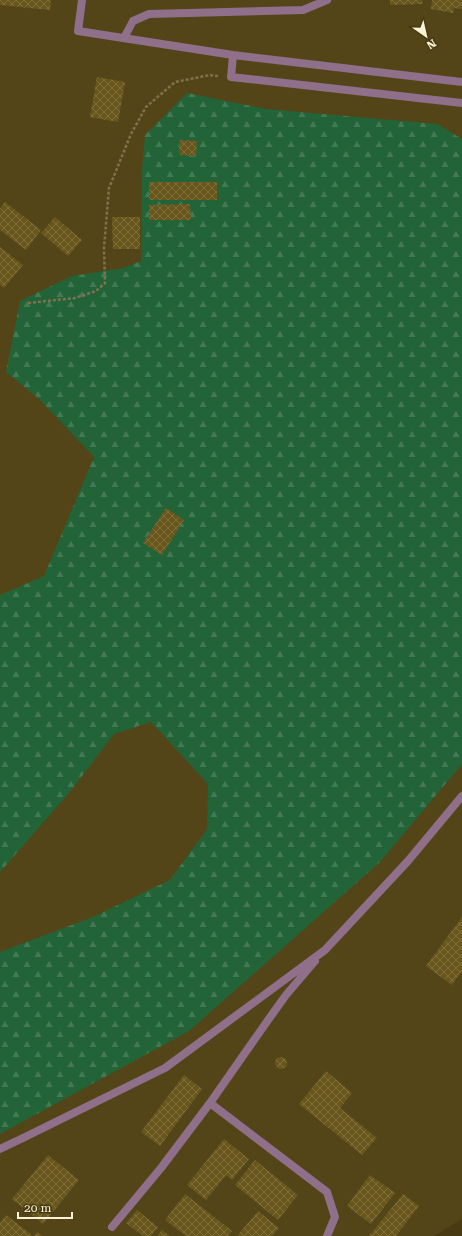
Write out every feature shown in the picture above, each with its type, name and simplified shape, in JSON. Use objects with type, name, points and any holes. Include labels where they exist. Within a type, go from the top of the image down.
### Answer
[{"type":"lane","points":[[82,0],[78,31],[233,55],[462,82]]},
{"type":"lane","points":[[124,38],[133,21],[149,14],[303,10],[327,0]]},
{"type":"lane","points":[[233,55],[230,77],[462,103]]},
{"type":"lane","points":[[112,1227],[161,1168],[210,1103],[286,995],[325,950],[408,861],[462,796]]},
{"type":"lane","points":[[0,1149],[165,1068],[325,950]]},
{"type":"lane","points":[[210,1103],[327,1192],[335,1217],[328,1236]]},
{"type":"path","points":[[28,303],[75,298],[96,291],[106,283],[104,248],[109,188],[131,134],[146,107],[175,82],[210,75],[230,77]]},
{"type":"shaded area","points":[[0,0],[462,0],[462,1219],[434,1236],[0,1236]]},
{"type":"green space","points":[[187,93],[266,109],[437,124],[462,139],[462,764],[380,862],[189,1031],[0,1134],[0,952],[93,917],[170,880],[207,829],[208,784],[151,722],[114,734],[69,793],[0,872],[0,595],[44,576],[94,457],[39,399],[6,372],[20,301],[72,276],[123,268],[141,261],[142,171],[145,135]]},
{"type":"building","points":[[0,0],[51,0],[50,10],[0,5]]},
{"type":"building","points":[[390,0],[422,0],[423,4],[390,5]]},
{"type":"building","points":[[432,0],[462,0],[462,9],[454,8],[453,13],[431,9]]},
{"type":"building","points":[[97,77],[125,82],[118,122],[90,117]]},
{"type":"building","points":[[180,140],[197,141],[196,156],[179,155]]},
{"type":"building","points":[[149,182],[217,182],[217,200],[149,200]]},
{"type":"building","points":[[5,202],[41,230],[26,250],[0,230],[0,209]]},
{"type":"building","points":[[190,204],[191,220],[149,220],[149,205]]},
{"type":"building","points":[[55,217],[82,240],[68,256],[41,233]]},
{"type":"building","points":[[112,217],[140,217],[140,249],[113,249]]},
{"type":"building","points":[[0,247],[23,265],[4,288],[0,285]]},
{"type":"building","points":[[166,508],[184,520],[162,555],[143,543]]},
{"type":"building","points":[[462,917],[462,971],[452,985],[426,966]]},
{"type":"building","points":[[279,1057],[283,1057],[287,1063],[283,1069],[279,1069],[275,1065],[275,1061]]},
{"type":"building","points":[[326,1071],[352,1093],[340,1108],[377,1138],[362,1155],[299,1104]]},
{"type":"building","points":[[184,1075],[202,1089],[160,1146],[141,1132]]},
{"type":"building","points":[[224,1139],[249,1159],[232,1180],[226,1175],[206,1200],[187,1185]]},
{"type":"building","points":[[48,1155],[79,1180],[43,1224],[12,1199]]},
{"type":"building","points":[[255,1160],[298,1195],[278,1220],[235,1185]]},
{"type":"building","points":[[370,1175],[395,1193],[371,1224],[347,1206]]},
{"type":"building","points":[[185,1194],[232,1231],[228,1236],[186,1236],[165,1220]]},
{"type":"building","points":[[403,1194],[419,1206],[396,1236],[369,1236]]},
{"type":"building","points":[[137,1210],[158,1227],[151,1236],[143,1236],[126,1223]]},
{"type":"building","points":[[258,1211],[279,1228],[272,1236],[237,1236]]},
{"type":"building","points":[[6,1215],[32,1235],[0,1236],[0,1223]]},
{"type":"building","points":[[162,1230],[170,1236],[157,1236]]},
{"type":"building","points":[[37,1232],[43,1236],[34,1236]]}]
